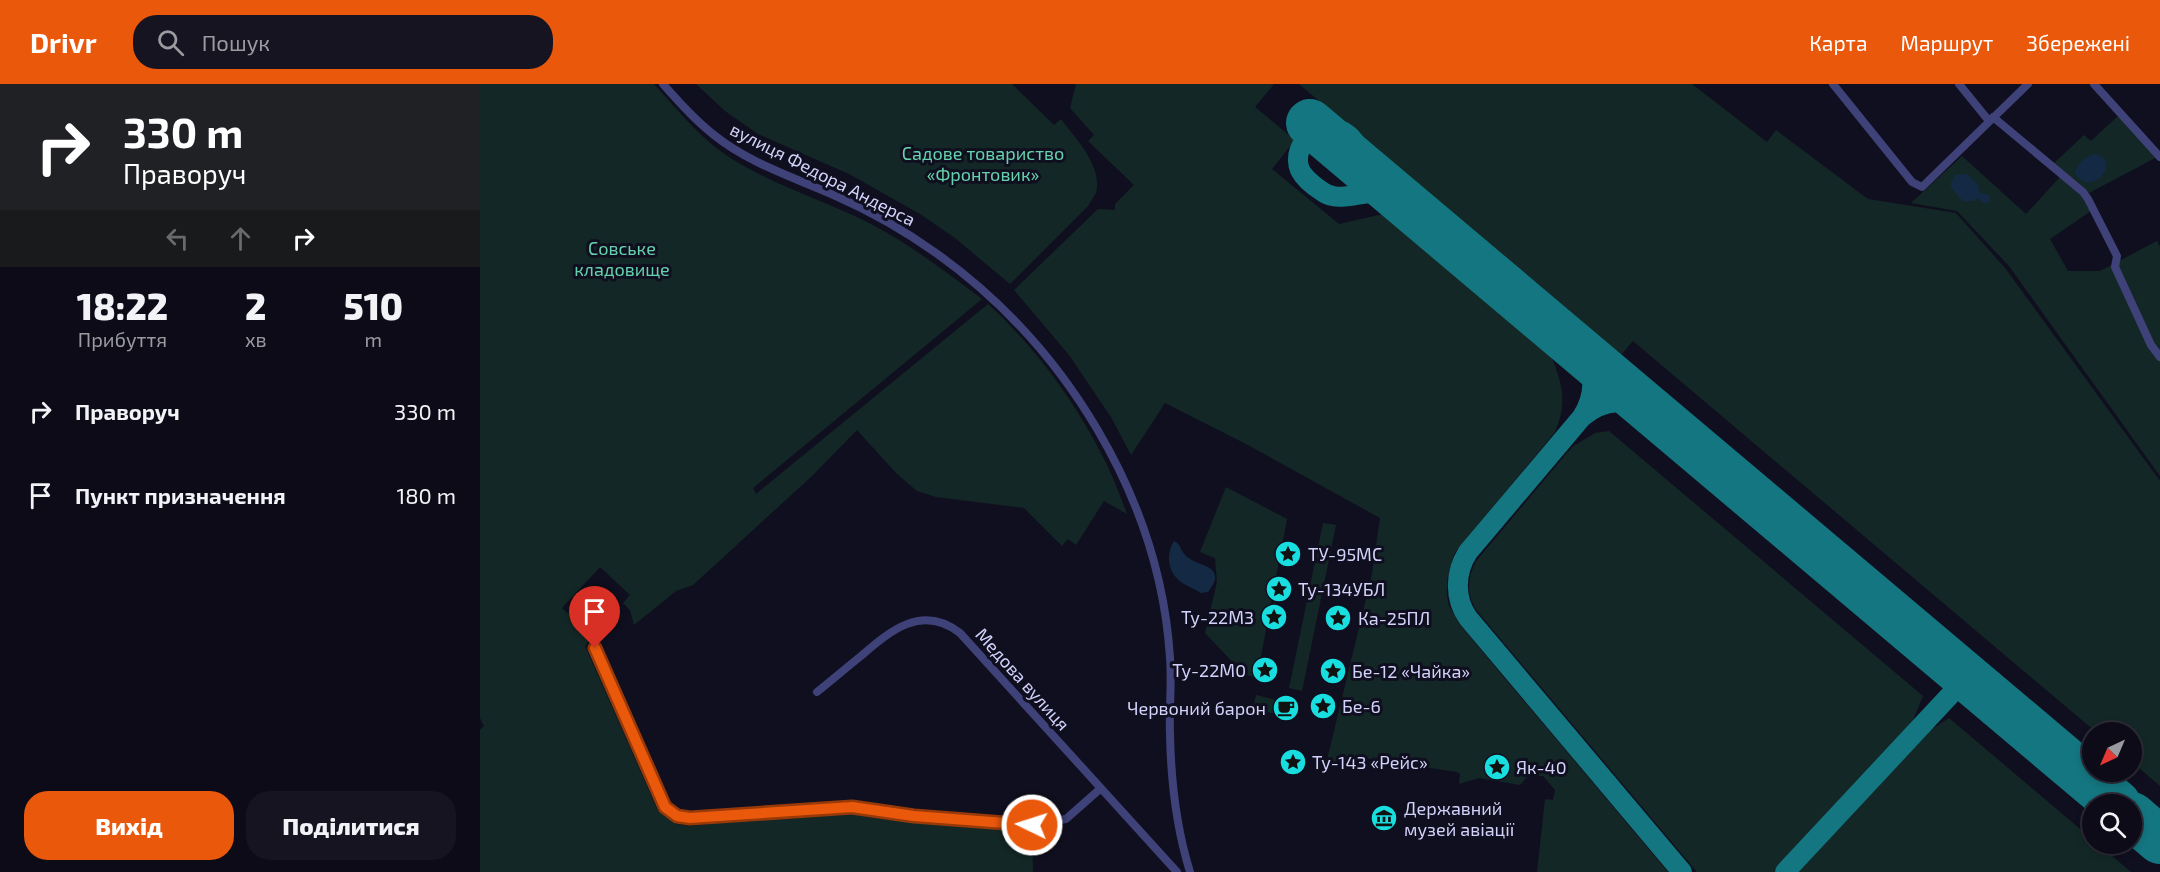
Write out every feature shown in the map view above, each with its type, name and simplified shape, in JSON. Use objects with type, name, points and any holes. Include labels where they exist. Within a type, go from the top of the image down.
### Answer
[{"type":"street","name":"вулиця Федора Андерса","points":[[663,84],[714,136],[744,155],[885,220],[936,253],[991,296],[1014,318],[1041,349],[1086,411],[1110,452],[1126,487],[1144,530],[1156,570],[1170,658],[1172,788],[1176,817],[1190,872]]},
{"type":"street","points":[[1833,84],[1912,182],[1922,187],[2028,84]]},
{"type":"street","points":[[1959,84],[1991,119],[2083,192],[2117,256],[2115,267],[2151,345],[2160,357]]},
{"type":"street","points":[[2094,84],[2160,156]]},
{"type":"street","name":"Медова вулиця","points":[[817,692],[891,631],[928,620],[942,622],[960,633],[1177,872]]},
{"type":"street","points":[[595,648],[665,807],[677,816],[690,818],[852,807],[914,816],[1032,825],[1066,819],[1101,789]]},
{"type":"green space","name":"Совське кладовище","points":[[480,84],[654,84],[701,135],[736,162],[886,232],[928,259],[982,299],[753,488],[756,494],[988,304],[1022,338],[1053,376],[1093,437],[1127,514],[1104,501],[1076,545],[1068,539],[1062,546],[1024,508],[936,497],[917,491],[896,473],[857,430],[812,476],[693,585],[676,591],[634,625],[630,610],[623,603],[630,595],[600,567],[562,608],[593,635],[585,646],[658,811],[676,824],[691,826],[843,812],[924,823],[1032,832],[1033,872],[480,872],[480,730],[484,726],[480,718]]},
{"type":"green space","name":"Садове товариство «Фронтовик»","points":[[696,84],[1012,84],[1054,125],[1061,119],[1092,163],[1097,183],[1096,193],[1088,206],[1010,284],[955,238],[920,214],[849,174],[758,134],[725,111]]},
{"type":"green space","points":[[1076,84],[1274,84],[1255,107],[1295,140],[1272,169],[1339,224],[1383,214],[1552,358],[1559,377],[1562,395],[1561,412],[1555,432],[1454,554],[1447,580],[1449,606],[1460,625],[1668,872],[1537,872],[1545,799],[1553,800],[1555,790],[1543,776],[1528,776],[1520,785],[1479,778],[1459,784],[1460,774],[1457,772],[1358,757],[1355,767],[1327,760],[1372,574],[1380,518],[1246,444],[1165,403],[1131,455],[1111,417],[1069,355],[1014,290],[1098,209],[1115,210],[1115,204],[1134,185],[1088,141],[1094,135],[1070,108]]},
{"type":"green space","points":[[1299,84],[1692,84],[1767,142],[1776,130],[1868,199],[1956,213],[2005,268],[2160,481],[2160,786],[2142,771],[2142,722],[2084,722],[1633,341],[1621,355]]},
{"type":"green space","points":[[2119,115],[2157,157],[2089,193],[2053,164],[2084,135],[2091,141]]},
{"type":"green space","points":[[1962,156],[2026,214],[2060,177],[2080,193],[2091,211],[2050,239],[2068,271],[2100,271],[2157,241],[2160,247],[2160,476],[2009,266],[1957,211],[1911,203]]},
{"type":"green space","points":[[1609,431],[1923,696],[1911,725],[1774,872],[1697,872],[1473,605],[1469,586],[1471,572],[1477,560],[1572,447],[1595,433]]},
{"type":"green space","points":[[1226,487],[1287,519],[1257,677],[1245,675],[1205,633],[1217,582],[1215,558],[1200,552]]},
{"type":"green space","points":[[1323,523],[1336,525],[1302,691],[1289,688]]},
{"type":"green space","points":[[1256,695],[1280,701],[1277,714],[1253,709]]},
{"type":"green space","points":[[1949,718],[2082,831],[2082,854],[2110,854],[2131,872],[1796,872],[1923,735]]},
{"type":"water","points":[[2094,154],[2103,158],[2106,170],[2096,180],[2089,182],[2081,180],[2075,173],[2078,166],[2081,161]]},
{"type":"water","points":[[1967,174],[1978,185],[1980,193],[1987,194],[1990,198],[1989,202],[1985,204],[1977,198],[1974,201],[1963,201],[1951,188],[1951,182],[1956,175]]},
{"type":"water","points":[[1174,541],[1191,560],[1213,572],[1214,583],[1208,592],[1201,593],[1184,584],[1174,575],[1169,558]]},
{"type":"taxiway","points":[[1373,176],[1355,142],[1347,134],[1338,130],[1319,131],[1304,142],[1299,151],[1300,170],[1313,185],[1323,192],[1341,197],[1377,193],[1407,205]]},
{"type":"taxiway","points":[[1565,338],[1581,356],[1591,374],[1592,384],[1588,405],[1582,417],[1468,552],[1459,576],[1458,594],[1468,618],[1682,872]]},
{"type":"taxiway","points":[[1582,417],[1599,406],[1617,402],[1635,405],[1653,413]]},
{"type":"taxiway","points":[[1785,872],[1967,677]]},
{"type":"runway","points":[[1310,123],[2105,794]]},
{"type":"runway","points":[[2142,825],[2160,840]]},
{"type":"place","name":"ТУ-95МС","points":[[1288,554]]},
{"type":"place","name":"Ту-134УБЛ","points":[[1279,589]]},
{"type":"place","name":"Ту-22М3","points":[[1274,617]]},
{"type":"place","name":"Ка-25ПЛ","points":[[1338,618]]},
{"type":"place","name":"Ту-22М0","points":[[1265,670]]},
{"type":"place","name":"Бе-12 «Чайка»","points":[[1333,671]]},
{"type":"place","name":"Бе-6","points":[[1323,706]]},
{"type":"place","name":"Червоний барон","points":[[1286,708]]},
{"type":"place","name":"Ту-143 «Рейс»","points":[[1293,762]]},
{"type":"place","name":"Як-40","points":[[1497,767]]},
{"type":"place","name":"Державний музей авіації","points":[[1384,818]]},
{"type":"route","points":[[595,648],[665,807],[677,816],[690,818],[852,807],[914,816],[1032,825]]}]
